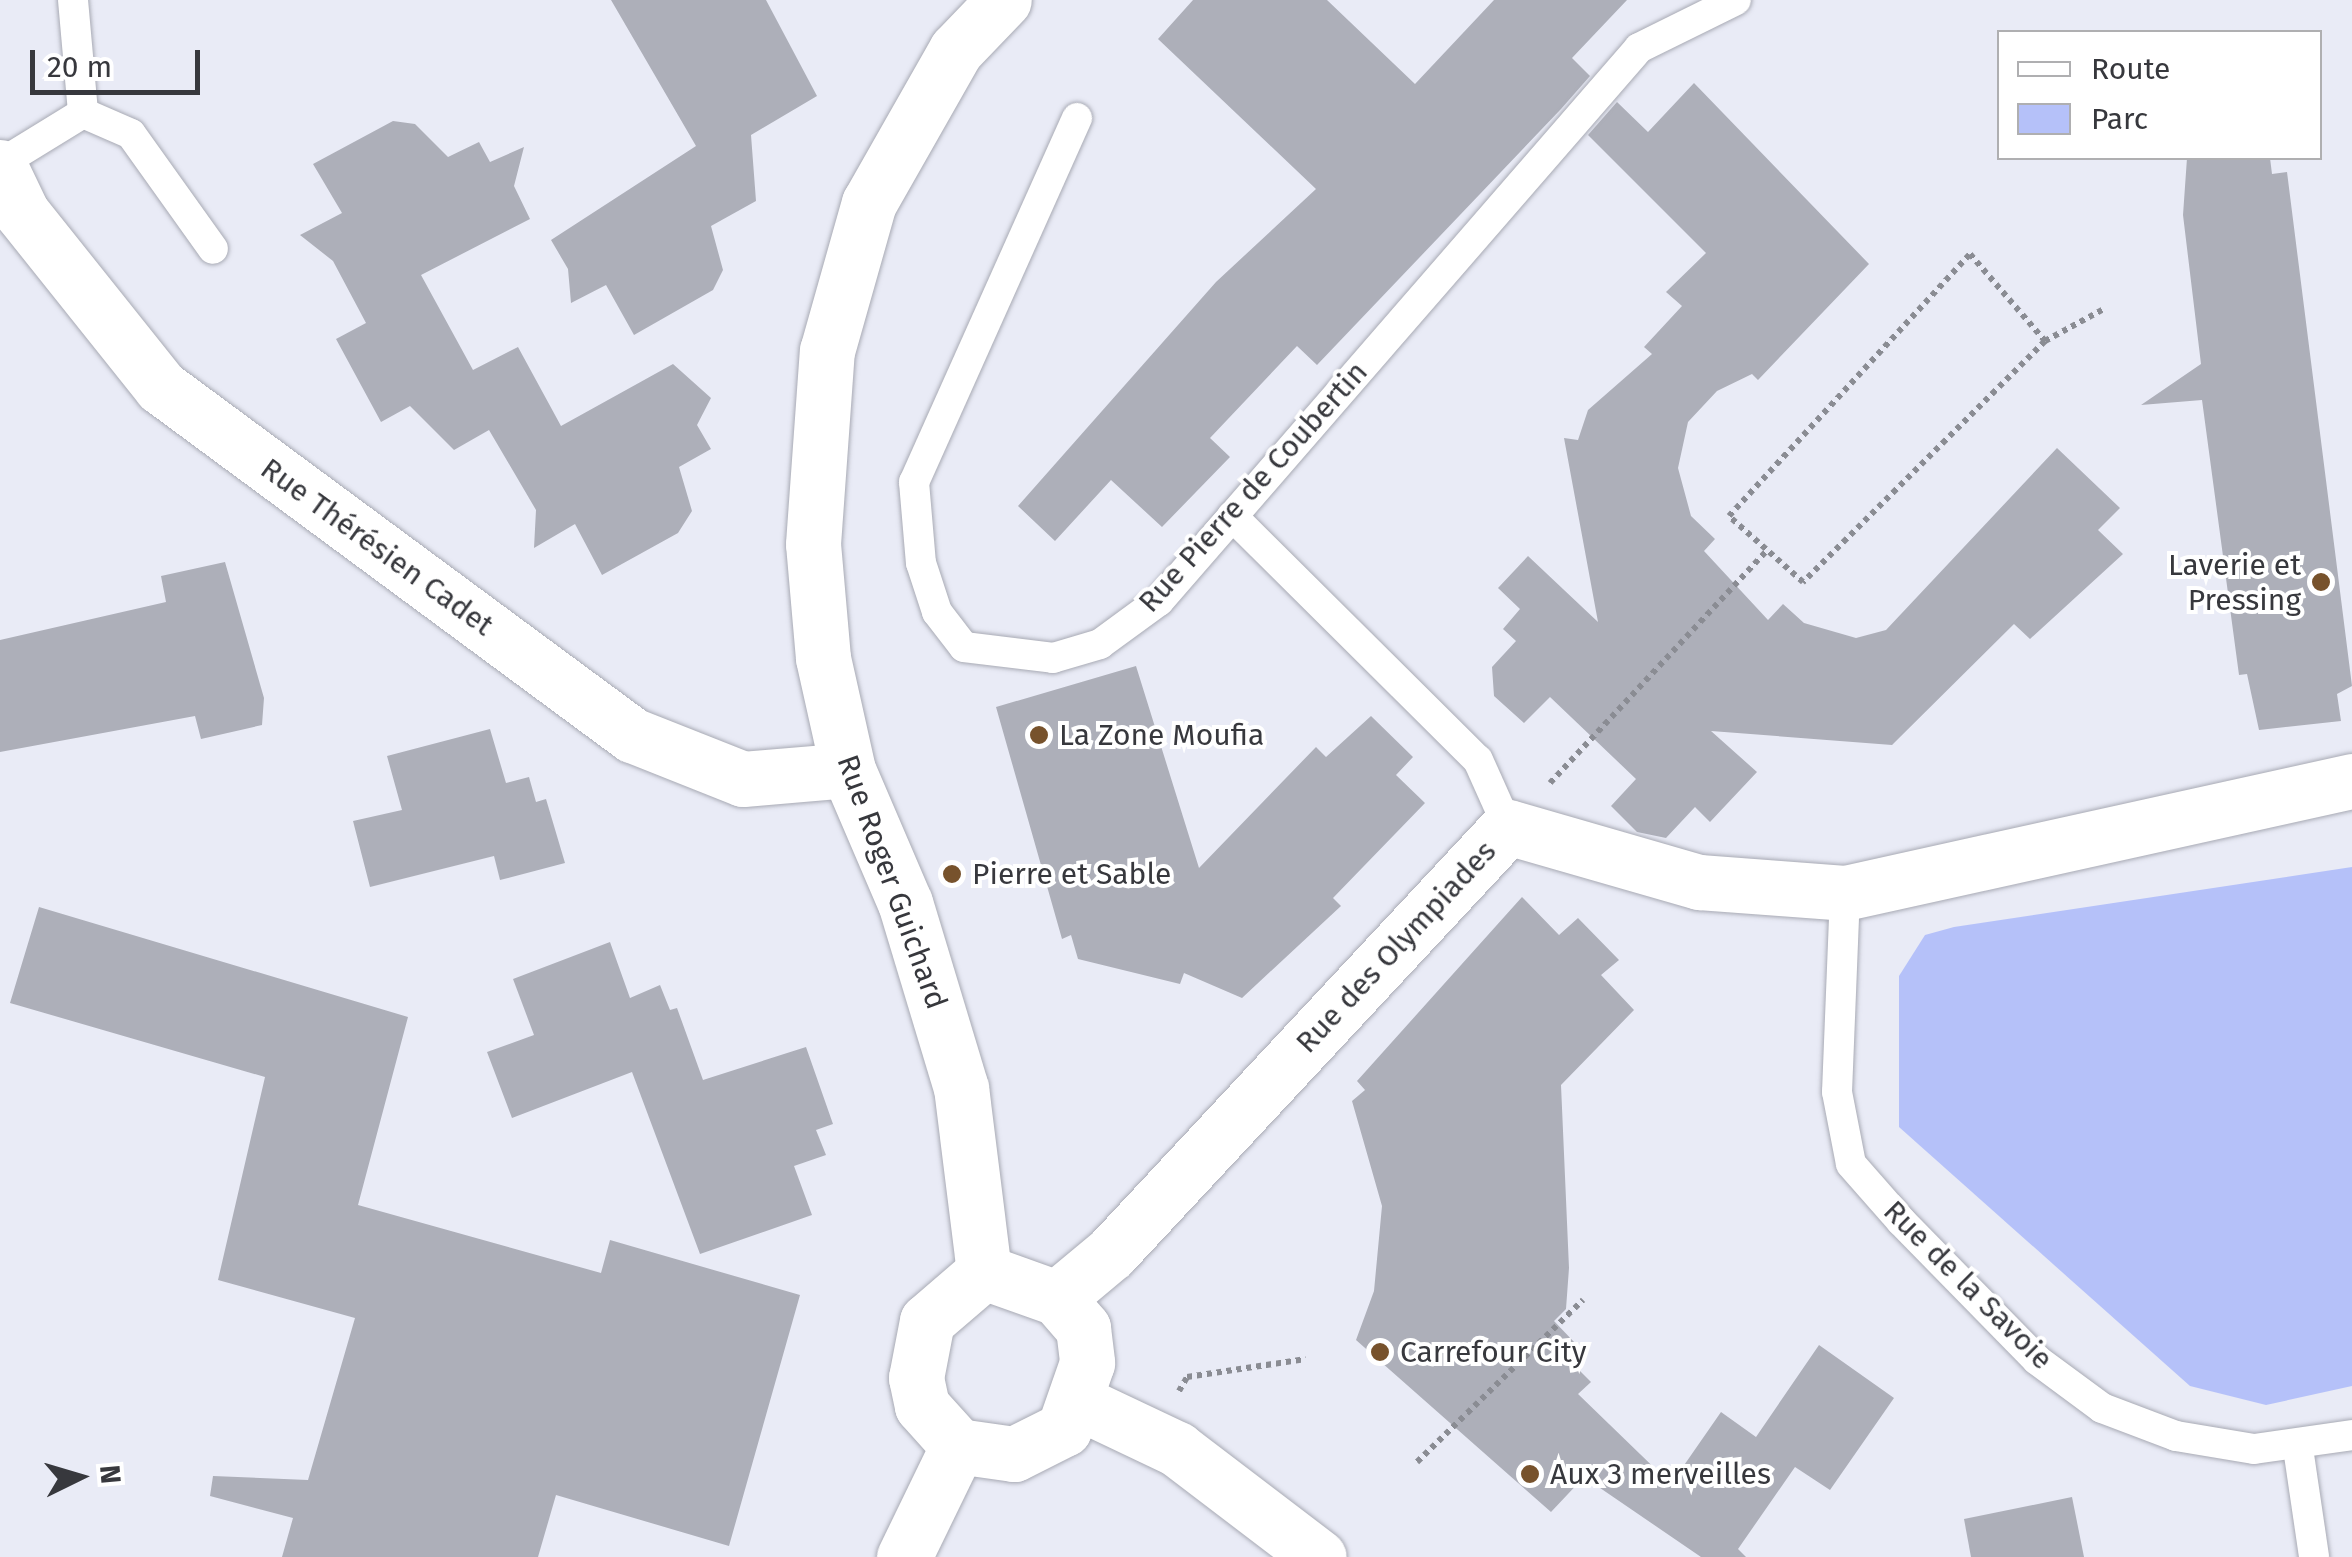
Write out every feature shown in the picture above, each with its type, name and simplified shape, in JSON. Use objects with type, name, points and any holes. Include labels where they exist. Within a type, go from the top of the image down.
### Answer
[{"type":"street","name":"Rue Roger Guichard","points":[[984,1272],[957,1072],[905,903],[848,770],[823,658],[813,544],[826,351],[869,203],[956,50],[1004,0]]},
{"type":"street","name":"Rue Thérésien Cadet","points":[[0,166],[22,213],[161,387],[632,736],[742,779],[848,770]]},
{"type":"street","name":"Rue des Olympiades","points":[[1056,1298],[1111,1253],[1508,827],[1698,882],[1845,893],[2352,781]]},
{"type":"street","points":[[984,1272],[1056,1298],[1083,1328],[1078,1402],[1064,1429],[1014,1454],[958,1446],[922,1406],[916,1346],[945,1296],[984,1272]]},
{"type":"street","points":[[1078,1402],[1177,1449],[1319,1557]]},
{"type":"street","points":[[904,1557],[958,1446]]},
{"type":"lane","points":[[74,0],[82,113]]},
{"type":"lane","name":"Rue Pierre de Coubertin","points":[[1076,118],[914,482],[921,563],[937,612],[964,647],[1053,658],[1100,644],[1159,601],[1639,48],[1736,0]]},
{"type":"lane","points":[[0,166],[82,113]]},
{"type":"lane","points":[[82,113],[131,134],[213,249]]},
{"type":"lane","points":[[1232,516],[1478,760],[1508,827]]},
{"type":"lane","name":"Rue de la Savoie","points":[[1845,893],[1836,1092],[1852,1164],[2038,1360],[2102,1408],[2176,1436],[2298,1448],[2352,1435]]},
{"type":"lane","points":[[2298,1448],[2314,1557]]},
{"type":"path","points":[[2045,341],[1970,254],[1729,516],[1803,582],[2045,341],[2102,310]]},
{"type":"path","points":[[1508,827],[1767,550]]},
{"type":"path","points":[[1417,1462],[1583,1300]]},
{"type":"path","points":[[1214,1371],[1306,1359]]},
{"type":"green space","points":[[2352,867],[2352,1386],[2266,1405],[2190,1386],[1899,1127],[1899,976],[1925,935],[1954,927]]},
{"type":"building","points":[[611,0],[766,0],[817,96],[751,135],[756,201],[711,226],[723,270],[713,290],[634,335],[606,285],[571,303],[568,269],[551,240],[696,146]]},
{"type":"building","points":[[1193,0],[1327,0],[1415,84],[1494,0],[1627,0],[1572,58],[1590,76],[1561,109],[1317,365],[1297,346],[1210,438],[1230,457],[1162,527],[1111,480],[1055,541],[1018,506],[1216,282],[1316,189],[1158,39]]},
{"type":"building","points":[[1694,83],[1869,264],[1758,380],[1752,374],[1717,391],[1688,422],[1678,468],[1691,516],[1715,539],[1704,551],[1768,620],[1783,604],[1804,623],[1856,638],[1886,630],[2057,448],[2120,508],[2098,530],[2123,554],[2030,639],[2014,624],[1892,745],[1711,731],[1757,772],[1710,822],[1695,807],[1666,838],[1637,832],[1611,806],[1636,779],[1550,697],[1524,723],[1494,696],[1492,667],[1516,641],[1503,629],[1520,609],[1498,588],[1528,556],[1598,622],[1564,438],[1578,440],[1588,410],[1652,354],[1644,347],[1682,306],[1666,292],[1706,253],[1588,135],[1617,102],[1648,132]]},
{"type":"building","points":[[393,121],[415,124],[448,157],[479,142],[490,162],[524,147],[514,186],[530,219],[421,275],[473,370],[518,347],[561,426],[673,364],[711,398],[697,425],[711,449],[679,467],[692,511],[678,533],[602,575],[575,524],[534,548],[536,510],[489,430],[454,450],[410,406],[381,422],[336,339],[366,323],[333,261],[300,235],[342,213],[313,164]]},
{"type":"building","points":[[2187,160],[2270,160],[2272,174],[2287,172],[2352,686],[2337,694],[2341,721],[2259,730],[2247,674],[2239,675],[2202,400],[2141,405],[2201,364],[2183,215]]},
{"type":"building","points":[[225,562],[264,698],[262,725],[201,739],[195,716],[0,752],[0,640],[166,602],[161,576]]},
{"type":"building","points":[[1136,666],[1199,868],[1316,747],[1326,757],[1371,716],[1413,757],[1396,775],[1425,803],[1333,898],[1341,906],[1242,998],[1184,973],[1180,984],[1078,959],[1071,935],[1062,939],[996,707]]},
{"type":"building","points":[[490,729],[506,783],[529,777],[536,802],[546,799],[565,863],[500,880],[494,856],[370,887],[353,821],[402,810],[387,756]]},
{"type":"building","points":[[1522,897],[1559,935],[1578,918],[1619,960],[1601,975],[1634,1010],[1561,1085],[1569,1268],[1566,1309],[1554,1321],[1575,1343],[1564,1355],[1591,1382],[1578,1394],[1671,1484],[1721,1412],[1756,1437],[1819,1345],[1894,1398],[1830,1490],[1795,1467],[1738,1549],[1746,1557],[1701,1557],[1584,1477],[1551,1512],[1356,1340],[1374,1291],[1382,1206],[1352,1101],[1365,1090],[1357,1081]]},
{"type":"building","points":[[39,907],[408,1017],[358,1205],[601,1273],[610,1240],[800,1295],[729,1546],[556,1495],[538,1557],[282,1557],[293,1518],[210,1496],[213,1476],[308,1480],[355,1318],[218,1280],[265,1077],[10,1003]]},
{"type":"building","points":[[610,942],[630,998],[660,985],[670,1010],[677,1008],[703,1080],[806,1047],[833,1124],[816,1130],[826,1155],[794,1166],[812,1215],[700,1254],[632,1072],[512,1118],[487,1052],[534,1035],[513,979]]},
{"type":"building","points":[[2072,1497],[2084,1557],[1971,1557],[1964,1519]]},
{"type":"place","name":"Laverie et Pressing","points":[[2321,582]]},
{"type":"place","name":"La Zone Moufia","points":[[1039,735]]},
{"type":"place","name":"Pierre et Sable","points":[[952,874]]},
{"type":"place","name":"Carrefour City","points":[[1380,1352]]},
{"type":"place","name":"Aux 3 merveilles","points":[[1530,1474]]}]
